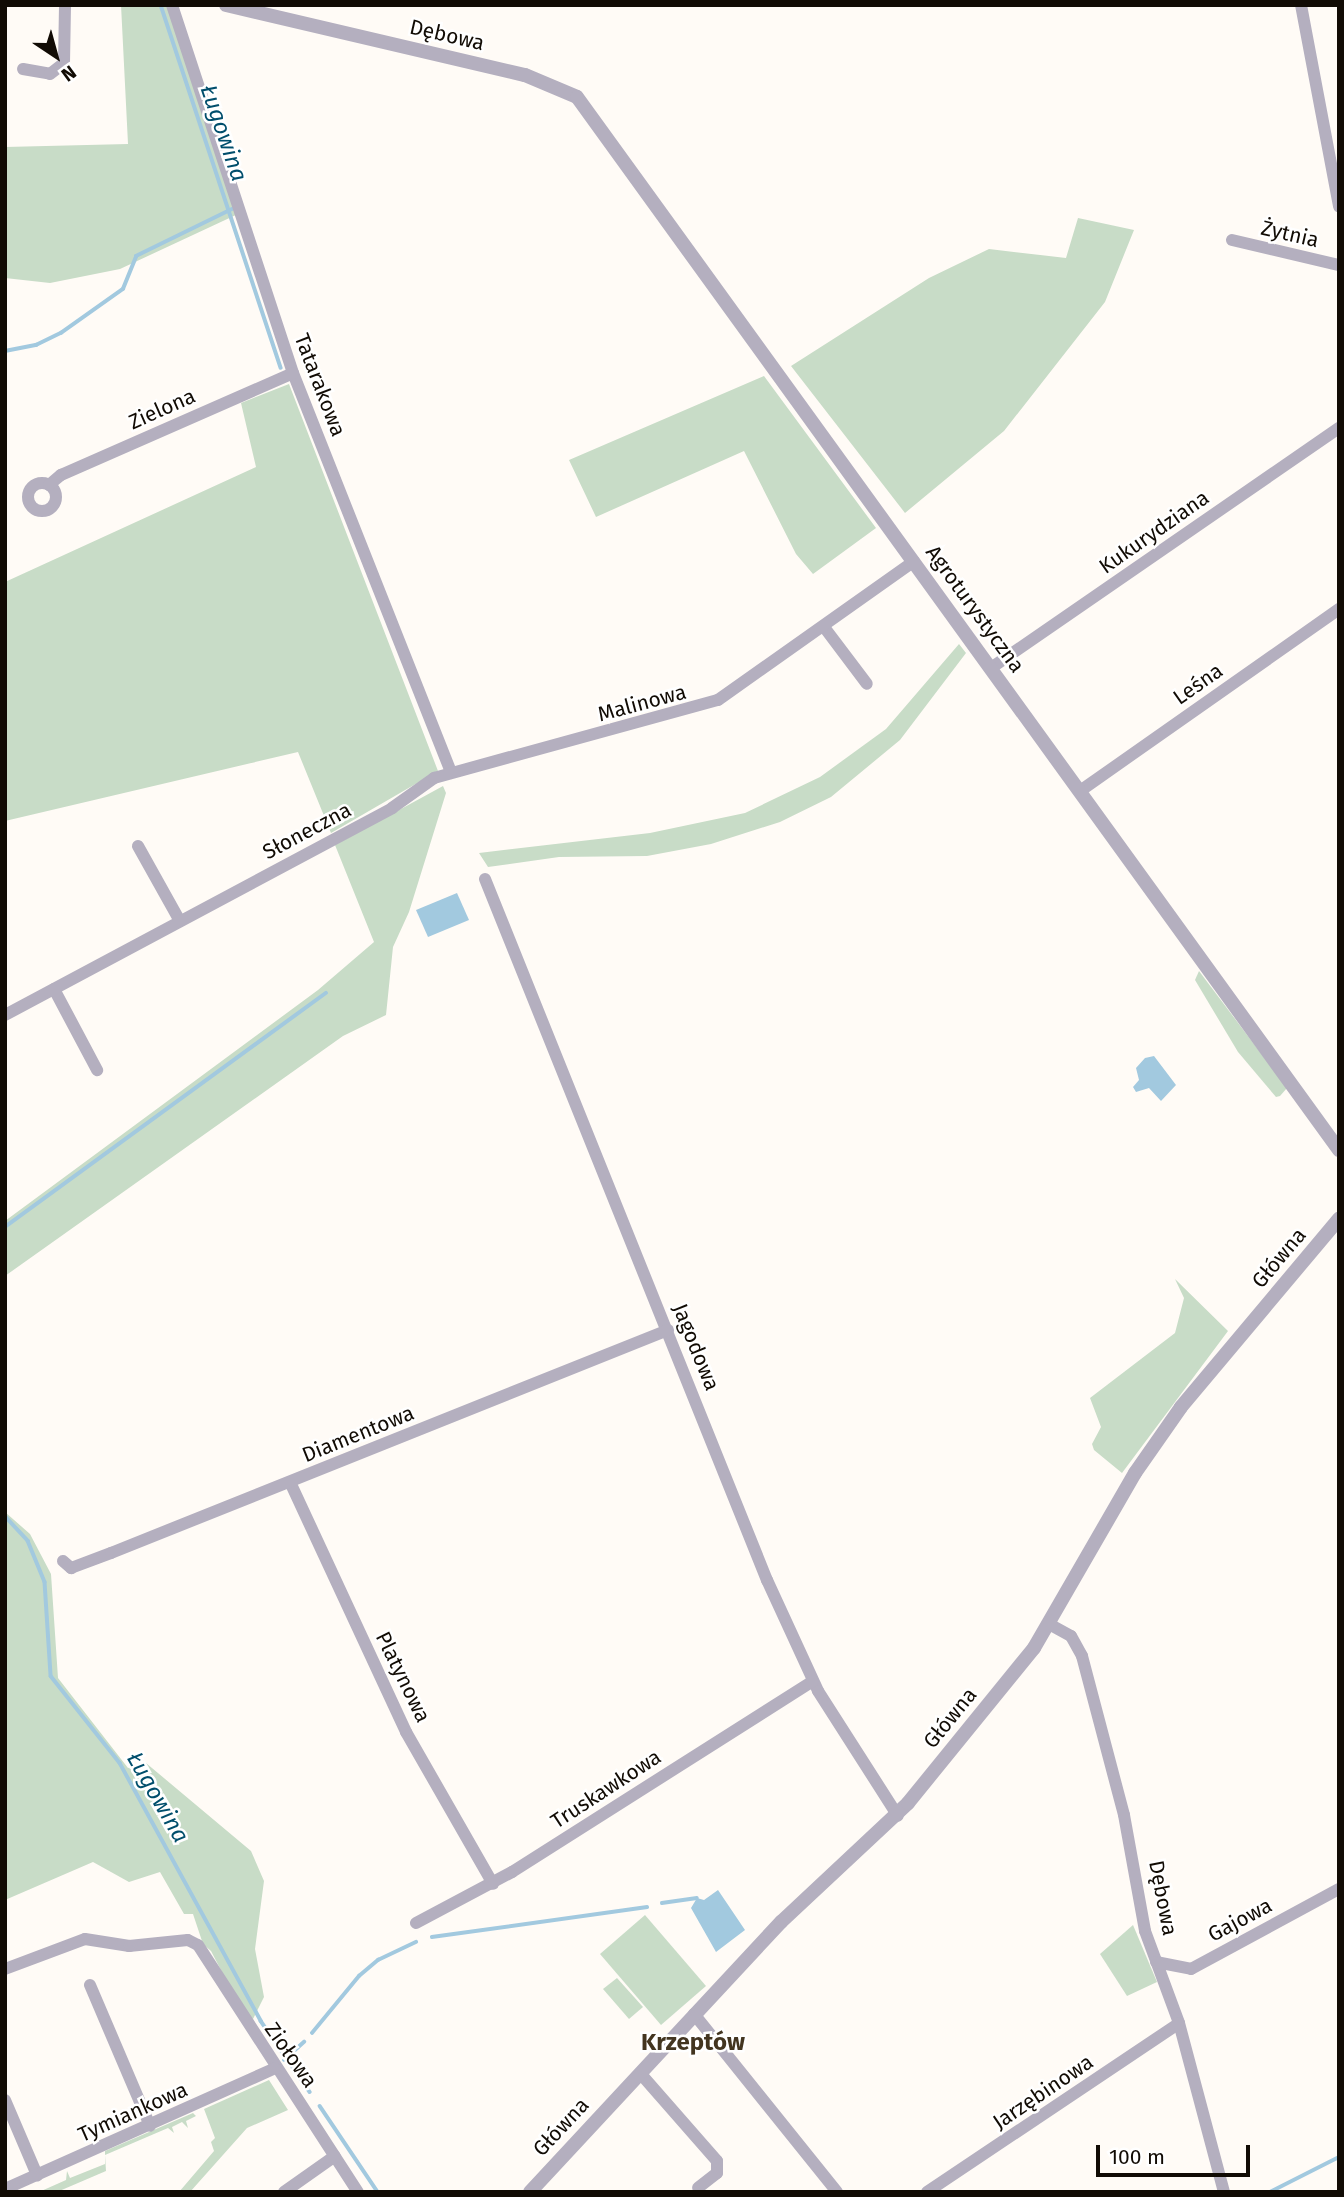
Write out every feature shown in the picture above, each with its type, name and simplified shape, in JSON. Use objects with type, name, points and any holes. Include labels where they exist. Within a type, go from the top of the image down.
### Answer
[{"type":"street","points":[[23,69],[50,74],[64,64],[65,5]]},
{"type":"street","name":"Tatarakowa","points":[[172,5],[293,373],[451,772]]},
{"type":"street","name":"Dębowa","points":[[226,5],[525,75],[574,96]]},
{"type":"street","points":[[1301,5],[1339,206]]},
{"type":"street","name":"Agroturystyczna","points":[[574,96],[1339,1150]]},
{"type":"street","name":"Żytnia","points":[[1232,240],[1339,265]]},
{"type":"street","name":"Zielona","points":[[49,485],[61,475],[293,373]]},
{"type":"street","name":"Kukurydziana","points":[[991,668],[1339,428]]},
{"type":"street","name":"Malinowa","points":[[451,772],[705,706],[745,685],[914,561]]},
{"type":"street","name":"Leśna","points":[[1080,791],[1339,609]]},
{"type":"street","points":[[824,627],[867,684]]},
{"type":"street","name":"Słoneczna","points":[[5,1015],[392,808],[434,778],[451,772]]},
{"type":"street","points":[[138,846],[180,921]]},
{"type":"street","name":"Jagodowa","points":[[485,879],[767,1580],[813,1681],[898,1816]]},
{"type":"street","points":[[54,989],[97,1070]]},
{"type":"street","name":"Główna","points":[[530,2192],[781,1922],[898,1816],[1049,1624],[1153,1445],[1339,1219]]},
{"type":"street","name":"Diamentowa","points":[[63,1561],[71,1568],[668,1330]]},
{"type":"street","name":"Platynowa","points":[[290,1482],[406,1732],[493,1884]]},
{"type":"street","name":"Dębowa","points":[[1049,1624],[1071,1636],[1082,1656],[1156,1962],[1179,2023],[1224,2192]]},
{"type":"street","name":"Truskawkowa","points":[[416,1923],[493,1884],[813,1681]]},
{"type":"street","name":"Gajowa","points":[[1156,1962],[1191,1969],[1339,1889]]},
{"type":"street","name":"Ziołowa","points":[[5,1969],[76,1940],[129,1945],[194,1942],[208,1956],[275,2068],[358,2192]]},
{"type":"street","points":[[90,1984],[150,2126]]},
{"type":"street","points":[[694,2014],[838,2192]]},
{"type":"street","name":"Jarzębinowa","points":[[927,2192],[1179,2023]]},
{"type":"street","name":"Tymiankowa","points":[[5,2189],[275,2068]]},
{"type":"street","points":[[640,2073],[717,2161],[717,2173],[698,2188]]},
{"type":"street","points":[[5,2100],[37,2175]]},
{"type":"street","points":[[284,2192],[335,2156]]},
{"type":"green space","points":[[121,5],[167,5],[238,214],[120,269],[50,283],[5,278],[5,147],[128,144]]},
{"type":"green space","points":[[1078,218],[1134,230],[1105,302],[1004,431],[905,513],[791,366],[929,278],[989,249],[1066,258]]},
{"type":"green space","points":[[764,376],[876,528],[813,574],[796,554],[744,451],[596,517],[569,460]]},
{"type":"green space","points":[[289,384],[438,771],[331,833],[298,752],[5,821],[5,582],[256,467],[241,403]]},
{"type":"green space","points":[[959,644],[966,653],[900,740],[831,797],[780,822],[711,844],[647,856],[559,857],[488,867],[479,853],[650,833],[745,813],[820,777],[886,729]]},
{"type":"green space","points":[[443,786],[446,793],[409,912],[393,947],[386,1015],[343,1036],[5,1276],[5,1221],[318,990],[374,942],[335,845]]},
{"type":"green space","points":[[1199,971],[1287,1088],[1280,1096],[1276,1097],[1238,1052],[1195,980]]},
{"type":"green space","points":[[1175,1279],[1228,1331],[1122,1473],[1094,1450],[1092,1444],[1101,1427],[1090,1398],[1175,1333],[1184,1298]]},
{"type":"green space","points":[[5,1512],[30,1534],[51,1574],[58,1678],[128,1768],[146,1763],[251,1851],[264,1881],[255,1949],[264,1997],[253,2019],[244,2014],[211,1951],[203,1944],[193,1914],[184,1914],[160,1872],[129,1882],[93,1862],[5,1900]]},
{"type":"green space","points":[[645,1915],[706,1986],[661,2025],[600,1954]]},
{"type":"green space","points":[[1133,1925],[1157,1982],[1127,1996],[1100,1954]]},
{"type":"green space","points":[[617,1978],[643,2007],[629,2019],[603,1989]]},
{"type":"green space","points":[[269,2080],[288,2110],[247,2128],[190,2192],[179,2192],[214,2151],[211,2142],[215,2138],[204,2109]]},
{"type":"green space","points":[[193,2113],[196,2116],[186,2121],[188,2128],[182,2122],[172,2127],[174,2133],[168,2128],[105,2155],[105,2151]]},
{"type":"green space","points":[[105,2155],[106,2171],[57,2192],[39,2192],[66,2180],[67,2171],[70,2178],[105,2164]]},
{"type":"water","points":[[457,893],[469,920],[428,937],[416,910]]},
{"type":"water","points":[[1154,1056],[1176,1085],[1161,1101],[1149,1088],[1136,1092],[1133,1087],[1139,1080],[1136,1068],[1145,1058]]},
{"type":"water","points":[[718,1890],[745,1930],[716,1952],[691,1908],[697,1898],[704,1900]]},
{"type":"waterway","name":"Ługowina","points":[[161,5],[281,368]]},
{"type":"waterway","name":"Ługowina","points":[[5,351],[36,345],[61,333],[123,289],[136,256],[232,209]]},
{"type":"waterway","points":[[5,1227],[326,993]]},
{"type":"waterway","name":"Ługowina","points":[[5,1516],[28,1541],[45,1582],[51,1676],[120,1763],[261,2021],[310,2092]]},
{"type":"waterway","points":[[662,1903],[697,1898]]},
{"type":"waterway","points":[[432,1937],[647,1907]]},
{"type":"waterway","points":[[312,2033],[359,1976],[378,1960],[416,1942]]},
{"type":"waterway","points":[[284,2060],[304,2042]]},
{"type":"waterway","name":"Ługowina","points":[[320,2106],[378,2192]]},
{"type":"waterway","points":[[1270,2192],[1339,2157]]},
{"type":"district","name":"Krzeptów","points":[[693,2043]]}]
